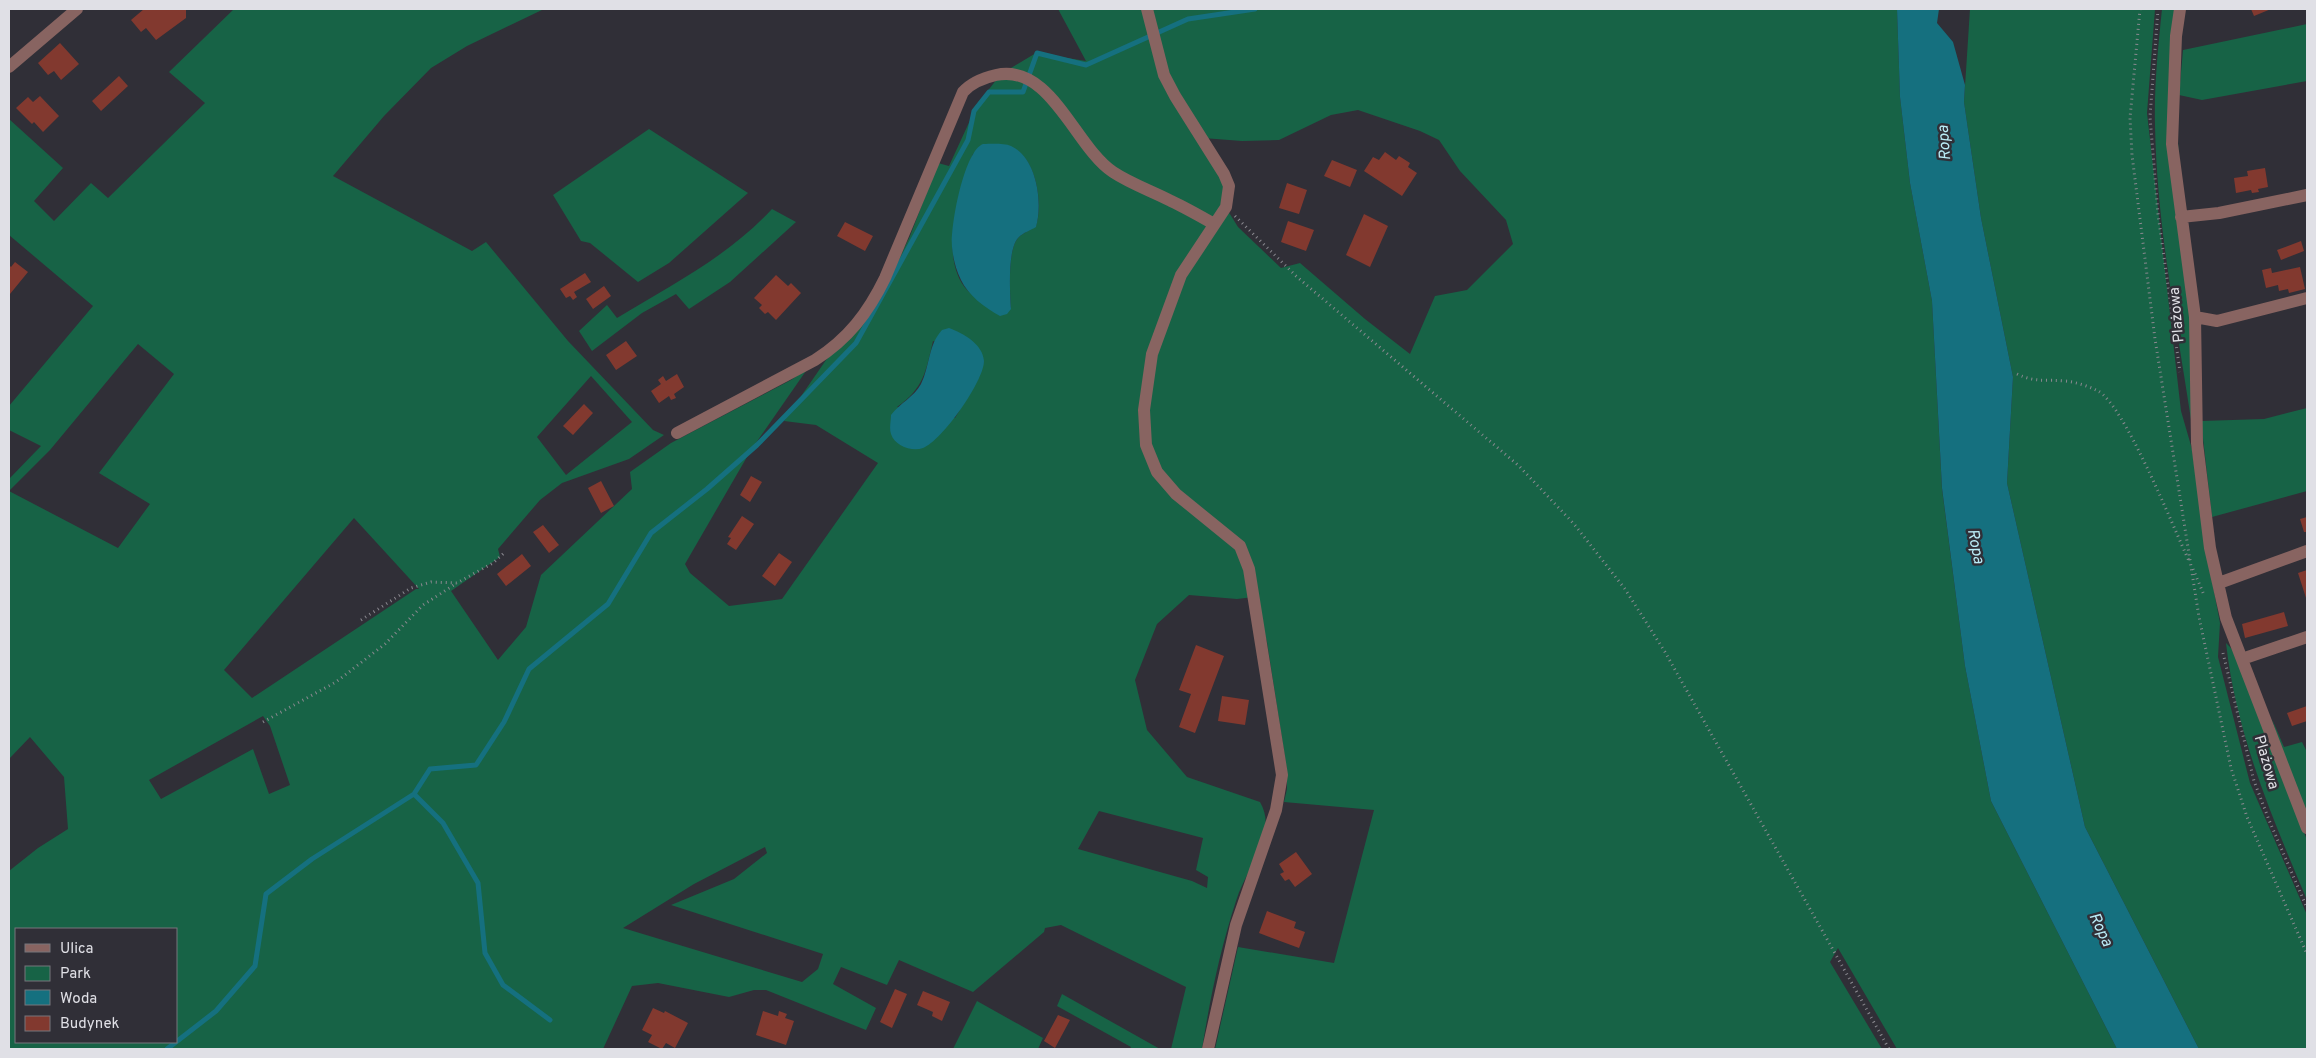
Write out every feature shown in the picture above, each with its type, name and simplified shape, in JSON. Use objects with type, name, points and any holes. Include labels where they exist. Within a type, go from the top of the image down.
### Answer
[{"type":"street","points":[[9,67],[77,9]]},
{"type":"street","points":[[1147,9],[1169,85],[1227,180],[1228,186],[1226,207],[1181,275],[1152,354],[1144,410],[1146,445],[1158,472],[1176,494],[1240,546],[1249,569],[1282,775],[1276,810],[1236,925],[1208,1049]]},
{"type":"street","name":"Plażowa","points":[[2180,9],[2176,36],[2172,144],[2195,317],[2197,443],[2210,548],[2226,618],[2307,828]]},
{"type":"street","points":[[677,433],[815,360],[834,348],[851,332],[873,302],[885,278],[963,92],[970,85],[989,76],[1011,74],[1037,86],[1053,100],[1100,163],[1131,182],[1214,224]]},
{"type":"street","points":[[2181,217],[2219,213],[2307,195]]},
{"type":"street","points":[[2195,317],[2218,321],[2307,298]]},
{"type":"street","points":[[2219,583],[2307,551]]},
{"type":"street","points":[[2242,659],[2307,637]]},
{"type":"path","points":[[2158,9],[2150,117],[2158,214],[2181,382]]},
{"type":"path","points":[[1226,207],[1296,276],[1519,466],[1574,524],[1625,589],[1665,652],[1889,1049]]},
{"type":"path","points":[[2017,374],[2030,380],[2065,381],[2083,385],[2107,396],[2136,446],[2206,600]]},
{"type":"path","points":[[263,722],[336,682],[385,644],[423,605],[493,563],[504,554]]},
{"type":"path","points":[[360,620],[420,584],[457,583]]},
{"type":"path","name":"Plażowa","points":[[2222,647],[2224,666],[2254,781],[2268,820],[2307,908]]},
{"type":"green space","points":[[234,9],[544,9],[467,46],[431,68],[384,116],[333,176],[472,251],[486,242],[568,341],[653,430],[664,435],[629,459],[562,483],[540,500],[498,549],[500,557],[451,591],[498,660],[526,627],[541,575],[632,489],[630,472],[671,443],[791,380],[808,368],[751,450],[685,564],[690,573],[729,606],[782,599],[878,463],[816,425],[784,421],[826,360],[878,302],[910,236],[938,163],[949,166],[978,103],[1001,74],[1036,53],[1086,61],[1058,9],[1897,9],[1900,97],[1910,183],[1932,301],[1942,489],[1965,666],[1991,801],[2117,1049],[1897,1049],[1838,948],[1830,962],[1882,1049],[1215,1049],[1238,947],[1334,963],[1374,810],[1284,802],[1287,789],[1287,771],[1267,642],[1254,597],[1237,599],[1189,595],[1157,624],[1135,680],[1147,730],[1187,777],[1260,802],[1264,810],[1266,822],[1262,843],[1239,893],[1230,919],[1212,993],[1202,1049],[1171,1049],[1186,987],[1061,925],[1045,928],[1044,932],[973,992],[899,960],[887,985],[841,967],[833,984],[876,1008],[866,1030],[766,990],[754,990],[729,997],[658,983],[632,986],[603,1049],[9,1049],[9,871],[38,848],[68,829],[64,777],[30,737],[9,759],[9,491],[9,479],[41,446],[9,430],[9,406],[93,306],[9,235],[9,119],[63,168],[34,201],[54,221],[91,183],[108,198],[205,103],[169,72]],"holes":[[[1358,110],[1420,131],[1439,140],[1460,171],[1506,220],[1513,244],[1467,290],[1435,296],[1410,354],[1365,319],[1300,263],[1281,268],[1238,227],[1228,211],[1224,174],[1203,138],[1242,141],[1279,140],[1331,115]],[[1003,145],[1014,148],[1023,155],[1030,165],[1038,190],[1039,203],[1036,226],[1019,237],[1013,251],[1010,271],[1011,309],[971,294],[959,277],[954,261],[954,224],[962,186],[973,154]],[[933,341],[984,361],[978,379],[955,418],[897,407],[918,386],[926,370]],[[138,344],[174,374],[99,473],[150,504],[118,548],[9,491],[50,450]],[[591,376],[632,422],[566,475],[537,437]],[[354,518],[419,589],[416,589],[252,698],[224,670]],[[263,716],[270,726],[290,785],[269,794],[253,749],[161,799],[149,780]],[[1099,811],[1203,838],[1196,870],[1208,877],[1207,888],[1192,881],[1078,849]],[[765,847],[767,853],[734,879],[671,905],[823,954],[818,969],[802,982],[623,928],[694,884]]]},
{"type":"green space","points":[[1970,9],[2155,9],[2147,113],[2181,411],[2192,449],[2206,549],[2220,623],[2218,657],[2250,783],[2307,915],[2307,1049],[2199,1049],[2085,827],[2007,483],[2013,377],[1981,218],[1964,102]]},
{"type":"green space","points":[[2162,9],[2176,9],[2172,54],[2190,319],[2192,426],[2164,239],[2157,164],[2155,97]]},
{"type":"green space","points":[[2307,24],[2307,81],[2202,100],[2179,95],[2183,50]]},
{"type":"green space","points":[[649,129],[748,193],[669,263],[638,282],[590,243],[581,241],[553,195]]},
{"type":"green space","points":[[772,209],[796,222],[730,282],[689,309],[676,294],[642,313],[592,351],[579,331],[607,305],[617,318],[699,269],[737,241]]},
{"type":"green space","points":[[2307,408],[2307,491],[2212,517],[2201,421],[2264,419]]},
{"type":"green space","points":[[2226,643],[2233,650],[2307,840],[2307,900],[2257,774],[2238,710]]},
{"type":"green space","points":[[2272,719],[2284,747],[2302,742],[2307,752],[2307,817],[2283,755]]},
{"type":"green space","points":[[1062,994],[1160,1049],[1130,1049],[1131,1047],[1057,1006]]},
{"type":"green space","points":[[977,1001],[1043,1038],[1038,1049],[953,1049]]},
{"type":"water","name":"Ropa","points":[[1897,9],[1939,9],[1937,23],[1953,42],[1965,85],[1964,102],[1981,218],[2013,377],[2007,483],[2085,827],[2199,1049],[2117,1049],[1991,801],[1965,666],[1942,488],[1932,301],[1910,183],[1900,97]]},
{"type":"water","points":[[983,144],[1008,145],[1020,152],[1027,160],[1032,171],[1038,194],[1039,206],[1036,227],[1019,237],[1013,251],[1010,271],[1011,309],[1007,314],[1000,316],[978,301],[964,286],[956,268],[952,247],[953,223],[964,174],[976,150]]},
{"type":"water","points":[[949,328],[966,336],[980,349],[984,361],[982,370],[970,395],[941,434],[923,448],[904,447],[896,442],[891,434],[891,415],[918,389],[924,377],[937,336],[942,330]]},
{"type":"building","points":[[144,9],[186,9],[186,18],[156,40],[146,28],[141,32],[131,20]]},
{"type":"building","points":[[2251,9],[2271,9],[2254,16]]},
{"type":"building","points":[[60,43],[79,64],[61,80],[54,71],[48,75],[38,63]]},
{"type":"building","points":[[119,76],[128,86],[101,111],[92,101]]},
{"type":"building","points":[[40,96],[59,116],[43,132],[16,108],[28,97],[33,102]]},
{"type":"building","points":[[1385,152],[1396,160],[1399,156],[1410,163],[1408,167],[1417,173],[1402,196],[1364,171],[1373,157],[1379,160]]},
{"type":"building","points":[[1332,160],[1357,170],[1350,187],[1324,176]]},
{"type":"building","points":[[2265,168],[2268,187],[2258,189],[2259,192],[2252,193],[2251,190],[2236,193],[2234,178],[2248,176],[2247,171]]},
{"type":"building","points":[[1287,183],[1307,190],[1299,214],[1279,208]]},
{"type":"building","points":[[1364,214],[1388,226],[1370,267],[1346,255]]},
{"type":"building","points":[[1288,221],[1314,230],[1306,251],[1281,242]]},
{"type":"building","points":[[845,222],[873,236],[865,251],[837,236]]},
{"type":"building","points":[[2301,241],[2304,251],[2281,260],[2277,250]]},
{"type":"building","points":[[15,262],[28,272],[10,294],[9,265],[11,267]]},
{"type":"building","points":[[2300,267],[2305,289],[2289,293],[2288,289],[2279,291],[2278,285],[2266,288],[2262,270],[2271,268],[2272,273]]},
{"type":"building","points":[[585,273],[591,282],[574,292],[577,297],[573,300],[570,296],[566,298],[560,289]]},
{"type":"building","points":[[776,275],[788,286],[791,283],[801,293],[776,320],[768,312],[765,314],[759,308],[762,305],[754,298]]},
{"type":"building","points":[[604,286],[611,296],[593,309],[586,299]]},
{"type":"building","points":[[626,341],[637,356],[616,370],[606,355]]},
{"type":"building","points":[[677,374],[684,387],[674,394],[676,398],[671,400],[669,396],[659,403],[651,391],[661,384],[658,380],[663,376],[666,381]]},
{"type":"building","points":[[584,404],[593,413],[573,435],[563,426]]},
{"type":"building","points":[[751,476],[762,482],[750,502],[740,495]]},
{"type":"building","points":[[601,481],[614,506],[601,513],[588,488]]},
{"type":"building","points":[[742,516],[754,524],[736,550],[727,544],[731,538],[728,537]]},
{"type":"building","points":[[2307,517],[2307,532],[2304,532],[2300,519]]},
{"type":"building","points":[[543,525],[559,545],[549,553],[533,532]]},
{"type":"building","points":[[779,553],[792,562],[775,586],[762,576]]},
{"type":"building","points":[[522,554],[531,566],[506,586],[497,574]]},
{"type":"building","points":[[2307,570],[2307,601],[2298,573]]},
{"type":"building","points":[[2284,612],[2288,626],[2245,638],[2242,624]]},
{"type":"building","points":[[1196,645],[1224,656],[1195,733],[1179,727],[1191,694],[1179,690]]},
{"type":"building","points":[[1222,696],[1249,700],[1245,725],[1218,721]]},
{"type":"building","points":[[2307,706],[2307,721],[2292,726],[2287,713]]},
{"type":"building","points":[[1296,852],[1312,874],[1295,887],[1289,879],[1285,881],[1280,874],[1284,872],[1279,864]]},
{"type":"building","points":[[1267,911],[1296,922],[1294,928],[1305,932],[1299,948],[1259,933]]},
{"type":"building","points":[[895,989],[907,994],[892,1028],[880,1022]]},
{"type":"building","points":[[923,991],[950,1002],[942,1021],[932,1016],[933,1012],[917,1005]]},
{"type":"building","points":[[653,1008],[664,1013],[665,1011],[688,1023],[675,1048],[666,1043],[662,1049],[648,1042],[652,1035],[642,1030]]},
{"type":"building","points":[[763,1011],[778,1016],[779,1011],[787,1014],[785,1018],[794,1021],[786,1045],[756,1035]]},
{"type":"building","points":[[1058,1015],[1070,1020],[1055,1048],[1044,1041]]},
{"type":"waterway","points":[[178,1040],[216,1011],[255,966],[266,894],[312,859],[414,794],[430,769],[476,765],[504,722],[529,669],[608,604],[651,533],[707,489],[757,445],[856,343],[968,140],[974,111],[989,92],[1023,92],[1037,53],[1086,65],[1188,19],[1255,9]]},
{"type":"waterway","points":[[414,794],[443,823],[478,883],[485,953],[503,985],[550,1020]]},
{"type":"waterway","points":[[167,1049],[175,1043]]}]
